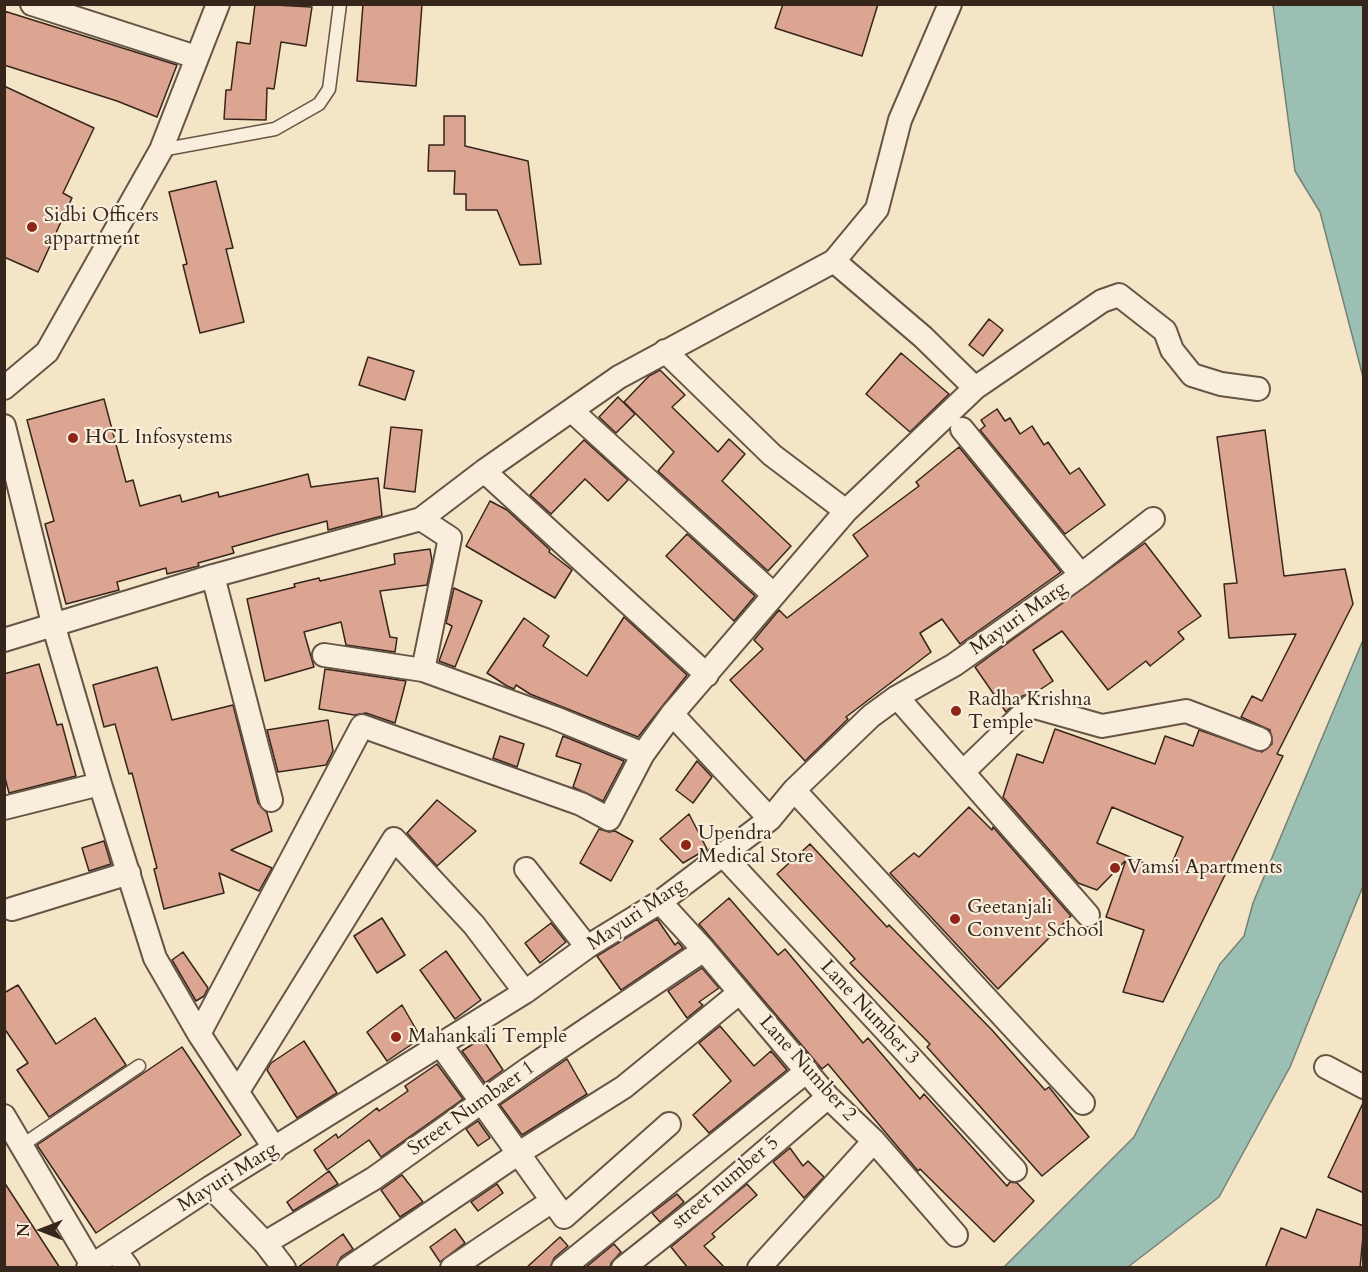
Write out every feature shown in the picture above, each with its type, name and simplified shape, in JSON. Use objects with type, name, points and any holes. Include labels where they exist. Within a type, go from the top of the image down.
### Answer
[{"type":"street","points":[[32,4],[196,57]]},
{"type":"street","points":[[4,388],[46,352],[161,150],[218,4]]},
{"type":"street","points":[[4,640],[54,627],[213,576],[421,519],[484,471],[619,377],[834,261],[877,209],[900,120],[950,4]]},
{"type":"street","points":[[834,261],[923,337],[975,387]]},
{"type":"street","points":[[199,1034],[362,726],[581,804],[609,819],[643,754],[672,714],[846,511],[975,387],[1102,301],[1119,296],[1165,331],[1173,351],[1192,375],[1221,384],[1258,389]]},
{"type":"street","points":[[666,351],[772,455],[846,511]]},
{"type":"street","points":[[572,411],[773,594]]},
{"type":"street","points":[[4,426],[54,627],[100,784],[156,958],[199,1034],[275,1149]]},
{"type":"street","points":[[962,429],[1081,576]]},
{"type":"street","points":[[484,471],[707,675]]},
{"type":"street","points":[[421,519],[450,538],[423,670]]},
{"type":"street","name":"Mayuri Marg","points":[[90,1266],[122,1259],[211,1187],[525,992],[587,947],[660,902],[724,856],[770,819],[794,790],[871,716],[897,697],[954,665],[1081,576],[1153,519]]},
{"type":"street","points":[[213,576],[271,800]]},
{"type":"street","points":[[324,655],[423,670],[555,718],[643,754]]},
{"type":"street","points":[[897,697],[1088,915]]},
{"type":"street","points":[[963,772],[1031,706],[1102,726],[1186,711],[1260,739]]},
{"type":"street","points":[[672,714],[770,819]]},
{"type":"street","points":[[4,808],[100,784]]},
{"type":"street","points":[[794,790],[1083,1103]]},
{"type":"street","points":[[238,1091],[394,839],[474,925],[525,992]]},
{"type":"street","name":"Lane Number 3","points":[[724,856],[1015,1170]]},
{"type":"street","points":[[526,870],[587,947]]},
{"type":"street","points":[[12,909],[129,873]]},
{"type":"street","name":"Lane Number 2","points":[[660,902],[704,950],[828,1097],[874,1141],[956,1235]]},
{"type":"street","name":"Street Numbaer 1","points":[[265,1243],[373,1179],[528,1069],[704,950]]},
{"type":"street","points":[[349,1268],[624,1087],[739,993]]},
{"type":"street","points":[[440,1044],[564,1217],[669,1124]]},
{"type":"street","points":[[1326,1067],[1364,1087]]},
{"type":"street","points":[[563,1268],[807,1071]]},
{"type":"street","name":"street number 5","points":[[622,1268],[705,1203],[828,1097]]},
{"type":"street","points":[[4,1116],[90,1266]]},
{"type":"street","points":[[762,1265],[874,1141]]},
{"type":"street","points":[[211,1187],[265,1243],[284,1268]]},
{"type":"street","points":[[452,1268],[552,1200]]},
{"type":"lane","points":[[161,150],[274,129],[319,104],[329,89],[340,4]]},
{"type":"lane","points":[[21,1146],[139,1066]]},
{"type":"water","points":[[1273,5],[1363,5],[1363,377],[1320,212],[1295,171]]},
{"type":"water","points":[[1363,640],[1363,886],[1290,1067],[1219,1197],[1128,1267],[1004,1267],[1134,1137],[1220,964],[1244,936],[1253,903]]},
{"type":"building","points":[[255,4],[312,7],[306,46],[281,42],[274,89],[267,88],[266,120],[224,119],[226,90],[231,90],[237,42],[250,44]]},
{"type":"building","points":[[363,4],[422,4],[416,86],[357,81]]},
{"type":"building","points":[[783,4],[878,4],[862,56],[775,28]]},
{"type":"building","points":[[4,11],[177,65],[157,117],[117,101],[4,65]]},
{"type":"building","points":[[4,86],[94,128],[63,193],[72,198],[38,272],[4,257]]},
{"type":"building","points":[[444,116],[465,116],[465,146],[528,161],[541,264],[520,265],[497,210],[466,210],[466,194],[454,194],[455,171],[428,171],[429,145],[444,145]]},
{"type":"building","points":[[216,181],[233,248],[226,249],[244,322],[200,333],[183,265],[187,264],[169,192]]},
{"type":"building","points":[[989,319],[1003,330],[983,356],[969,345]]},
{"type":"building","points":[[901,353],[949,394],[910,432],[866,394]]},
{"type":"building","points":[[368,357],[414,371],[405,400],[359,385]]},
{"type":"building","points":[[660,370],[685,395],[672,407],[718,452],[729,439],[745,454],[722,481],[791,546],[768,571],[658,471],[674,452],[624,402],[649,376]]},
{"type":"building","points":[[618,397],[635,414],[616,433],[599,417]]},
{"type":"building","points":[[104,399],[126,482],[133,480],[140,506],[180,495],[182,502],[218,492],[219,497],[308,474],[311,487],[378,478],[382,516],[328,530],[327,521],[278,534],[232,547],[234,553],[198,563],[199,566],[167,574],[166,568],[117,582],[119,590],[66,604],[45,524],[54,521],[27,420]]},
{"type":"building","points":[[997,409],[1005,421],[1010,418],[1020,434],[1032,426],[1044,445],[1048,442],[1070,474],[1079,468],[1105,505],[1065,534],[980,430],[985,426],[981,420]]},
{"type":"building","points":[[391,427],[422,430],[415,492],[384,488]]},
{"type":"building","name":"Vamsi Apartments","points":[[1265,430],[1284,576],[1345,569],[1353,604],[1277,754],[1283,756],[1163,1002],[1123,992],[1144,930],[1106,917],[1126,860],[1097,890],[1078,883],[1003,797],[1017,754],[1043,763],[1055,729],[1155,764],[1165,736],[1193,746],[1199,730],[1262,752],[1272,744],[1270,730],[1241,717],[1252,696],[1262,701],[1296,634],[1229,638],[1224,584],[1237,583],[1217,437]],"holes":[[[1112,807],[1183,837],[1168,873],[1097,843]]]},
{"type":"building","points":[[584,440],[628,480],[608,501],[585,479],[551,514],[530,495]]},
{"type":"building","points":[[959,447],[1061,572],[960,644],[942,619],[920,633],[931,652],[846,717],[848,719],[805,761],[730,680],[763,649],[754,640],[779,610],[787,618],[868,556],[853,535],[919,486],[916,482]]},
{"type":"building","points":[[490,501],[507,510],[550,550],[549,552],[572,570],[555,598],[466,546]]},
{"type":"building","points":[[687,534],[755,596],[734,621],[666,556]]},
{"type":"building","points":[[1145,543],[1201,616],[1178,632],[1184,639],[1150,666],[1146,661],[1108,690],[1062,631],[1033,650],[1053,681],[1035,693],[1022,696],[1006,712],[975,667]]},
{"type":"building","points":[[430,549],[432,561],[427,585],[380,591],[390,637],[397,638],[395,652],[346,645],[341,622],[304,632],[314,667],[265,681],[247,599],[295,587],[294,584],[319,578],[320,581],[395,564],[394,554]]},
{"type":"building","points":[[454,588],[482,601],[455,667],[439,661],[452,626],[446,623]]},
{"type":"building","points":[[624,617],[687,675],[638,737],[530,694],[516,685],[514,689],[487,673],[524,618],[549,636],[543,646],[587,676]]},
{"type":"building","points":[[39,664],[57,725],[62,724],[76,776],[9,793],[4,774],[4,674]]},
{"type":"building","points":[[157,667],[172,720],[233,705],[258,803],[267,813],[272,831],[231,850],[272,868],[259,891],[219,873],[224,893],[164,909],[154,869],[157,868],[132,773],[129,774],[115,724],[104,727],[93,685]]},
{"type":"building","points":[[325,669],[406,681],[395,723],[366,713],[354,715],[319,709]]},
{"type":"building","points":[[328,720],[333,751],[326,765],[278,772],[267,730]]},
{"type":"building","points":[[500,736],[524,744],[517,767],[493,758]]},
{"type":"building","points":[[563,736],[624,761],[603,801],[573,787],[581,764],[556,756]]},
{"type":"building","points":[[697,761],[712,777],[693,803],[676,790]]},
{"type":"building","points":[[437,800],[476,831],[437,866],[407,833]]},
{"type":"building","points":[[969,807],[992,830],[993,827],[1071,916],[998,989],[890,873],[914,853],[919,857]]},
{"type":"building","name":"Upendra Medical Store","points":[[689,814],[707,849],[683,863],[660,839]]},
{"type":"building","points":[[599,829],[615,831],[633,841],[611,881],[580,863]]},
{"type":"building","points":[[104,841],[111,864],[89,871],[82,848]]},
{"type":"building","points":[[810,844],[887,927],[889,925],[992,1030],[1045,1090],[1049,1087],[1089,1137],[1042,1176],[927,1047],[930,1044],[850,963],[855,959],[777,874]]},
{"type":"building","points":[[729,898],[778,955],[785,949],[863,1043],[868,1038],[920,1099],[924,1094],[1007,1186],[1010,1182],[1017,1183],[1034,1201],[994,1242],[920,1169],[918,1171],[828,1064],[822,1069],[699,924]]},
{"type":"building","points":[[382,918],[405,955],[377,973],[354,936]]},
{"type":"building","points":[[657,919],[675,945],[678,942],[683,948],[621,990],[597,956]]},
{"type":"building","points":[[551,923],[566,942],[540,963],[525,943]]},
{"type":"building","points":[[446,951],[481,1000],[455,1019],[420,970]]},
{"type":"building","points":[[183,952],[208,988],[204,996],[196,1001],[172,960]]},
{"type":"building","points":[[702,968],[719,988],[699,1002],[703,1005],[687,1018],[668,991]]},
{"type":"building","points":[[18,985],[56,1044],[95,1018],[126,1065],[49,1117],[17,1070],[28,1063],[4,1028],[4,993]]},
{"type":"building","name":"Mahankali Temple","points":[[402,1005],[421,1038],[387,1061],[367,1032]]},
{"type":"building","points":[[720,1026],[754,1066],[771,1051],[787,1070],[709,1133],[693,1115],[731,1081],[699,1043]]},
{"type":"building","points":[[482,1038],[503,1070],[485,1083],[462,1051]]},
{"type":"building","points":[[304,1041],[337,1093],[297,1118],[267,1070],[271,1063]]},
{"type":"building","points":[[182,1047],[241,1135],[96,1233],[37,1145]]},
{"type":"building","points":[[567,1059],[587,1094],[522,1135],[500,1105]]},
{"type":"building","points":[[437,1064],[463,1099],[381,1157],[369,1140],[327,1170],[314,1150],[336,1134],[338,1138],[377,1108],[379,1111],[408,1091],[405,1086]]},
{"type":"building","points":[[1364,1101],[1364,1193],[1328,1177]]},
{"type":"building","points":[[478,1121],[490,1138],[478,1146],[466,1129]]},
{"type":"building","points":[[790,1148],[803,1166],[808,1161],[824,1177],[804,1198],[773,1162]]},
{"type":"building","points":[[329,1171],[338,1184],[293,1211],[287,1202]]},
{"type":"building","points":[[402,1175],[423,1202],[400,1217],[381,1190]]},
{"type":"building","points":[[4,1182],[60,1268],[4,1268]]},
{"type":"building","points":[[497,1184],[503,1193],[478,1211],[471,1202]]},
{"type":"building","points":[[747,1184],[757,1195],[712,1234],[715,1237],[704,1246],[725,1268],[688,1268],[671,1247]]},
{"type":"building","points":[[677,1194],[684,1202],[660,1222],[652,1213]]},
{"type":"building","points":[[1317,1209],[1364,1226],[1360,1268],[1265,1268],[1281,1228],[1306,1238]]},
{"type":"building","points":[[455,1229],[465,1243],[440,1262],[430,1247]]},
{"type":"building","points":[[343,1234],[353,1249],[341,1257],[336,1268],[297,1268]]},
{"type":"building","points":[[560,1237],[568,1246],[554,1258],[550,1268],[526,1268]]},
{"type":"building","points":[[614,1244],[621,1252],[611,1263],[610,1268],[585,1268]]},
{"type":"place","name":"Sidbi Officers appartment","points":[[32,227]]},
{"type":"place","name":"HCL Infosystems","points":[[73,438]]},
{"type":"place","name":"Radha Krishna Temple","points":[[956,711]]},
{"type":"place","name":"Upendra Medical Store","points":[[686,845]]},
{"type":"place","name":"Vamsi Apartments","points":[[1115,868]]},
{"type":"place","name":"Geetanjali Convent School","points":[[955,919]]},
{"type":"place","name":"Mahankali Temple","points":[[396,1037]]}]
